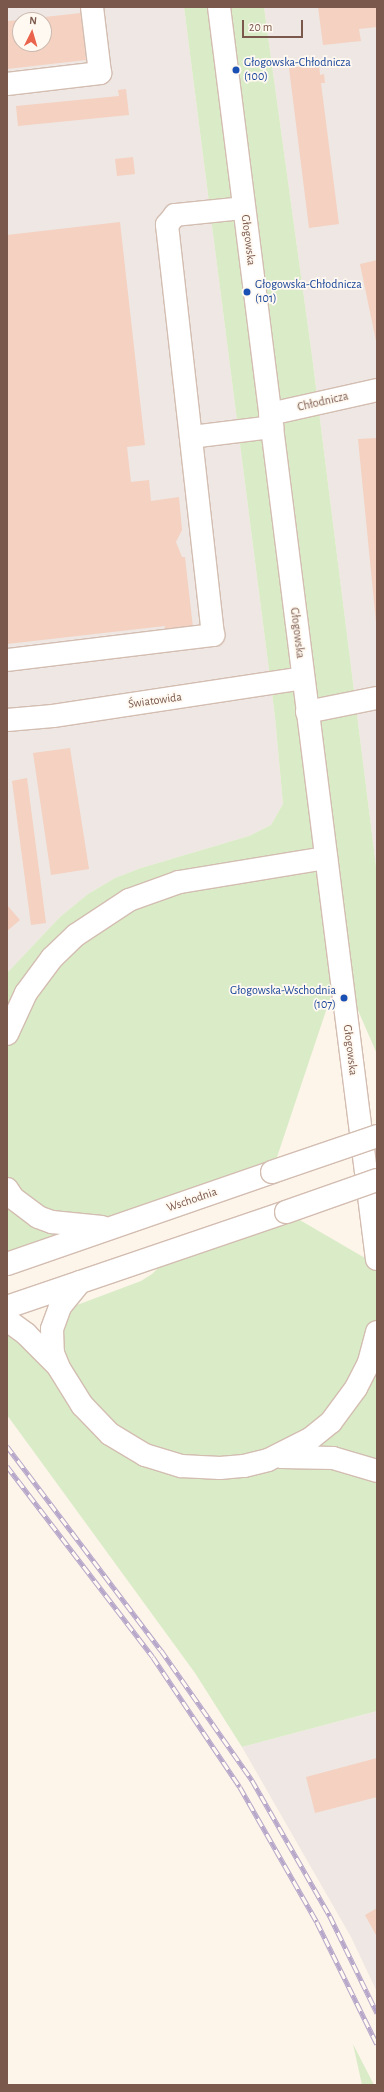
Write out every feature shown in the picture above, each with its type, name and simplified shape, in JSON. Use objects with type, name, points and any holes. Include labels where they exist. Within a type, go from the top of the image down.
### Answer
[{"type":"street","points":[[7,84],[100,73],[92,7]]},
{"type":"street","name":"Głogowska","points":[[219,7],[377,1259]]},
{"type":"street","points":[[7,660],[213,635],[167,225],[175,216],[244,208]]},
{"type":"street","name":"Chłodnicza","points":[[191,437],[271,421],[377,390]]},
{"type":"street","name":"Światowida","points":[[7,720],[60,715],[303,678]]},
{"type":"street","points":[[308,712],[377,698]]},
{"type":"street","points":[[7,1034],[26,993],[52,958],[76,935],[129,900],[179,882],[326,858]]},
{"type":"street","name":"Wschodnia","points":[[7,1264],[377,1136]]},
{"type":"street","points":[[7,1308],[377,1180]]},
{"type":"street","points":[[7,1188],[28,1211],[52,1222],[113,1227]]},
{"type":"street","points":[[59,1368],[53,1353],[52,1329],[60,1307],[80,1282]]},
{"type":"street","points":[[7,1320],[26,1334],[59,1368],[92,1417],[117,1439],[146,1455],[181,1466],[207,1468],[244,1466],[276,1457],[310,1440],[340,1412],[356,1388],[369,1362],[377,1332]]},
{"type":"street","points":[[276,1457],[327,1457],[355,1462],[377,1471]]},
{"type":"shaded area","points":[[7,7],[184,7],[275,717],[283,804],[271,825],[249,836],[141,868],[115,878],[88,894],[60,917],[7,973]]},
{"type":"shaded area","points":[[264,7],[377,7],[377,874],[312,356]]},
{"type":"shaded area","points":[[377,1711],[377,1992],[351,1937],[242,1747]]},
{"type":"green space","points":[[184,7],[264,7],[312,356],[377,874],[377,1054],[340,969],[272,1172],[7,1264],[7,973],[60,917],[88,894],[115,878],[141,868],[249,836],[271,825],[283,804],[275,717]]},
{"type":"green space","points":[[286,1212],[377,1265],[377,1711],[242,1747],[195,1673],[7,1415],[7,1320],[56,1351],[69,1308],[141,1281],[152,1274],[173,1254]]},
{"type":"green space","points":[[353,2044],[374,2085],[362,2085]]},
{"type":"building","points":[[318,7],[377,7],[377,27],[359,29],[361,41],[323,45]]},
{"type":"building","points":[[81,13],[86,60],[7,69],[7,21],[12,21],[12,52],[52,52],[52,16]]},
{"type":"building","points":[[319,64],[320,75],[324,74],[325,83],[321,83],[339,224],[309,228],[289,68]]},
{"type":"building","points":[[126,89],[129,115],[18,126],[16,106],[119,96],[118,90]]},
{"type":"building","points":[[133,157],[135,174],[117,176],[115,159]]},
{"type":"building","points":[[120,222],[145,445],[127,447],[131,482],[149,480],[151,501],[179,497],[182,530],[176,542],[182,557],[185,557],[193,628],[164,631],[165,626],[7,644],[7,235]]},
{"type":"building","points":[[377,260],[377,341],[376,341],[360,264]]},
{"type":"building","points":[[377,438],[377,622],[376,622],[358,439]]},
{"type":"building","points":[[70,748],[89,869],[51,875],[33,753]]},
{"type":"building","points":[[27,778],[46,923],[31,925],[12,781]]},
{"type":"building","points":[[7,905],[20,920],[7,931]]},
{"type":"building","points":[[377,1758],[377,1797],[315,1813],[306,1777]]},
{"type":"building","points":[[377,1908],[377,1937],[365,1915]]},
{"type":"railway","points":[[7,1446],[161,1650],[252,1780],[330,1916],[377,2013]]},
{"type":"railway","points":[[7,1466],[153,1657],[240,1787],[317,1922],[377,2044]]},
{"type":"place","name":"Głogowska-Chłodnicza (100)","points":[[236,70]]},
{"type":"place","name":"Głogowska-Chłodnicza (101)","points":[[247,292]]},
{"type":"place","name":"Głogowska-Wschodnia (107)","points":[[344,998]]}]
